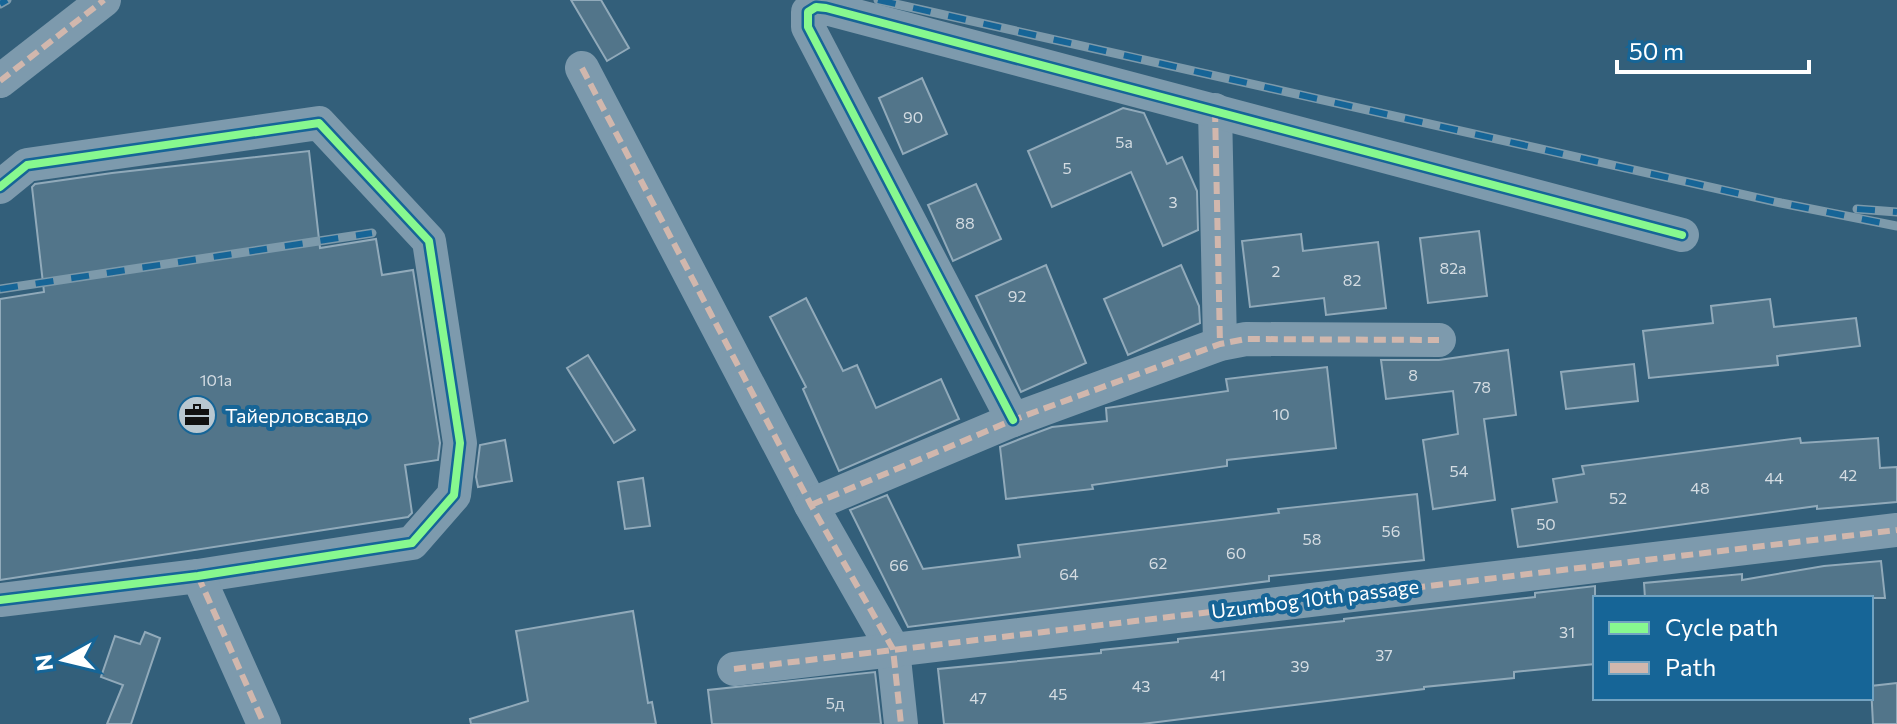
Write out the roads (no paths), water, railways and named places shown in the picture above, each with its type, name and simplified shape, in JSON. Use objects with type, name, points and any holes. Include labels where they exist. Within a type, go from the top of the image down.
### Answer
[{"type":"street","points":[[0,81],[104,0]]},
{"type":"street","points":[[1013,420],[808,27],[808,12],[816,7],[1682,235]]},
{"type":"street","points":[[582,68],[811,505],[893,649],[901,724]]},
{"type":"street","points":[[1215,110],[1220,344]]},
{"type":"street","points":[[0,187],[27,165],[319,123],[429,241],[460,443],[454,495],[412,543],[198,576],[0,600]]},
{"type":"street","points":[[811,505],[1013,420],[1220,344],[1246,339],[1439,340]]},
{"type":"street","name":"Uzumbog 10th passage","points":[[734,669],[1897,530]]},
{"type":"street","points":[[198,576],[264,724]]},
{"type":"railway","points":[[0,4],[7,0]]},
{"type":"railway","points":[[878,0],[1781,203],[1897,226]]},
{"type":"railway","points":[[1857,209],[1897,212]]},
{"type":"railway","points":[[0,289],[372,233]]},
{"type":"place","name":"Тайерловсавдо","points":[[197,415]]}]
